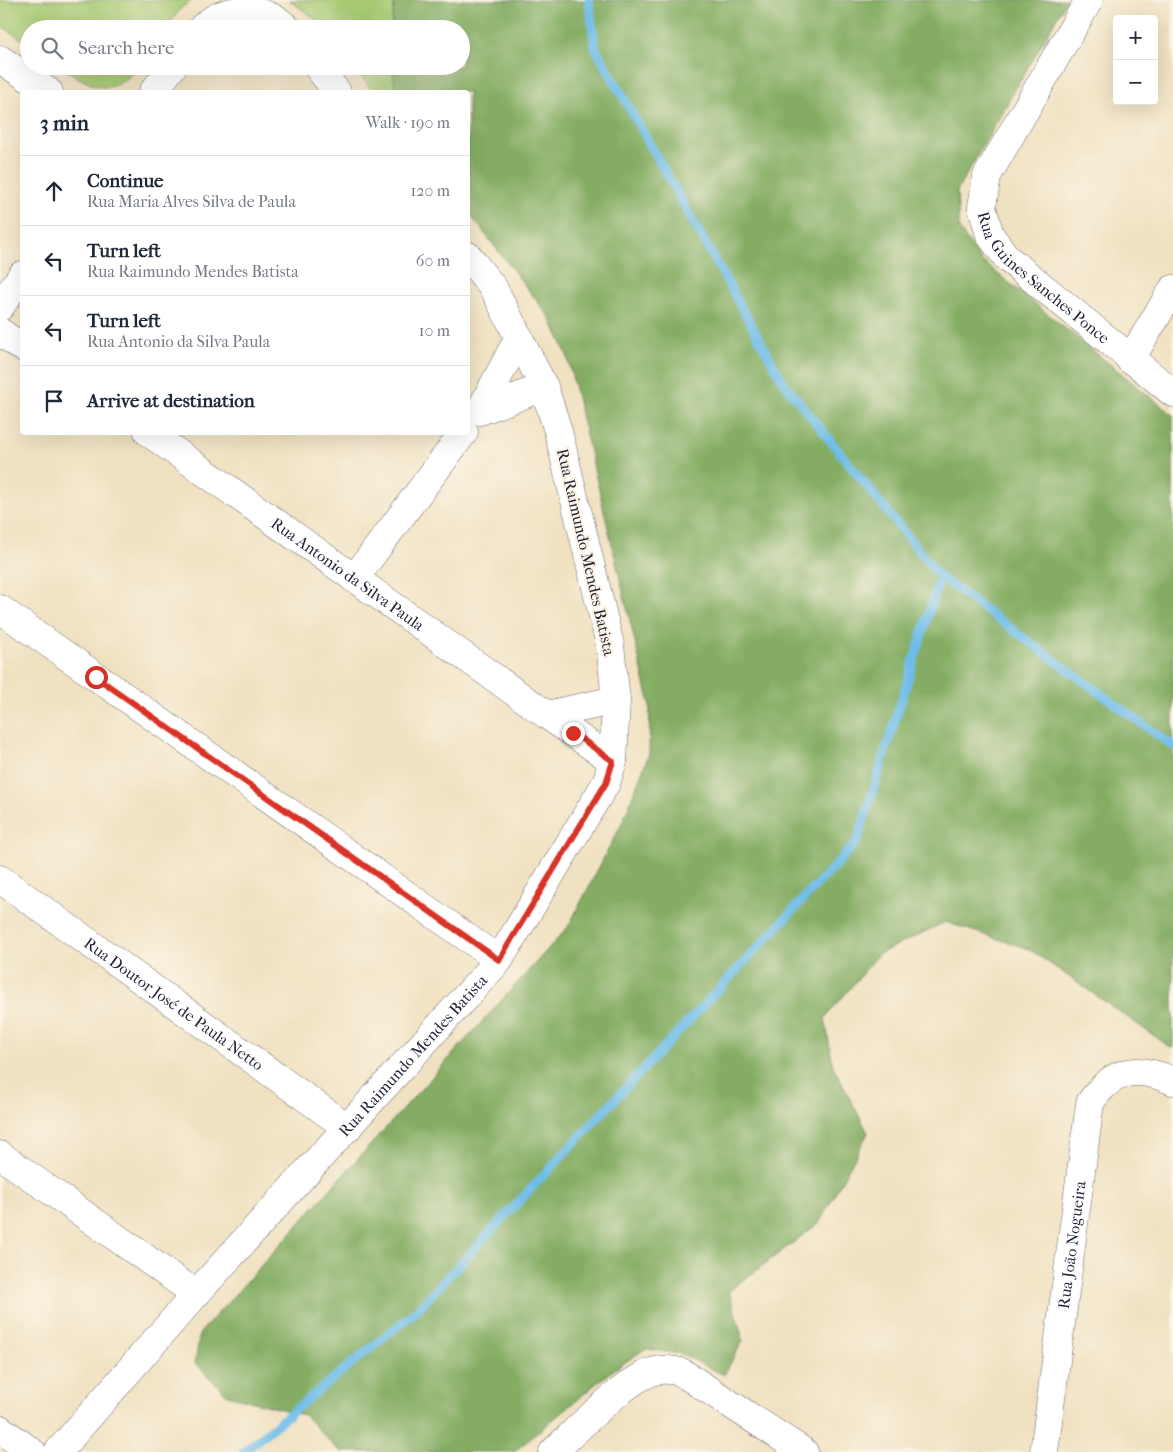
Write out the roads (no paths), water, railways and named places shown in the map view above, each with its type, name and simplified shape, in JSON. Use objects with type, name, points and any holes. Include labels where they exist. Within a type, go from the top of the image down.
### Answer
[{"type":"street","name":"Rua Guines Sanches Ponce","points":[[1089,0],[987,176],[982,207],[990,235],[1007,258],[1130,360],[1173,393]]},
{"type":"street","points":[[212,20],[230,12],[249,10],[269,15],[276,20]]},
{"type":"street","points":[[0,59],[20,72]]},
{"type":"street","points":[[24,75],[46,90]]},
{"type":"street","points":[[155,90],[166,75]]},
{"type":"street","points":[[324,75],[335,90]]},
{"type":"street","name":"Rua Raimundo Mendes Batista","points":[[58,1452],[196,1294],[499,960],[606,783],[613,761],[616,700],[610,645],[558,431],[544,387],[519,337],[494,289],[470,259]]},
{"type":"street","points":[[0,307],[20,278]]},
{"type":"street","points":[[1130,360],[1173,290]]},
{"type":"street","points":[[0,332],[20,346]]},
{"type":"street","points":[[474,420],[519,337]]},
{"type":"street","points":[[474,420],[544,387]]},
{"type":"street","name":"Rua Antonio da Silva Paula","points":[[159,435],[181,441],[354,579],[613,761]]},
{"type":"street","points":[[354,579],[462,435]]},
{"type":"street","points":[[0,609],[499,960]]},
{"type":"street","points":[[547,715],[616,700]]},
{"type":"street","name":"Rua Doutor José de Paula Netto","points":[[0,880],[348,1128]]},
{"type":"street","name":"Rua João Nogueira","points":[[1044,1452],[1090,1103],[1099,1090],[1125,1072],[1142,1071],[1173,1081]]},
{"type":"street","points":[[0,1155],[196,1294]]},
{"type":"street","points":[[553,1452],[633,1381],[655,1371],[681,1372],[804,1452]]},
{"type":"street","points":[[0,1429],[32,1452]]},
{"type":"waterway","points":[[589,0],[595,47],[784,383],[940,577],[1173,746]]},
{"type":"waterway","points":[[243,1452],[416,1311],[857,842],[940,577]]}]
